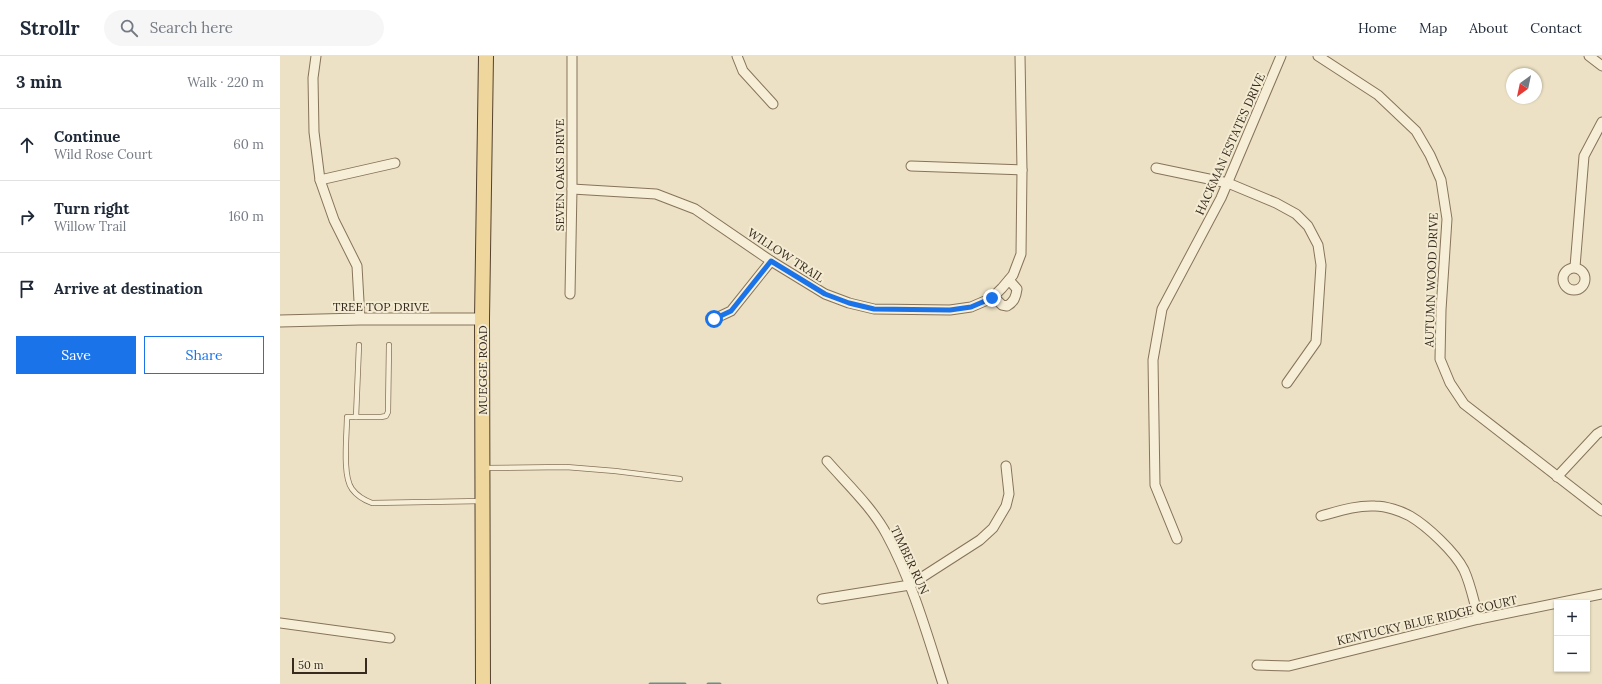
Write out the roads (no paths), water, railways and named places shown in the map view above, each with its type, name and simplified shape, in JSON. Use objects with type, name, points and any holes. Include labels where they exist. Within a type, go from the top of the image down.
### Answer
[{"type":"main road","name":"MUEGGE ROAD","points":[[483,684],[482,319],[486,56]]},
{"type":"street","points":[[316,56],[313,78],[314,132],[320,180],[334,220],[357,266],[360,319]]},
{"type":"street","name":"SEVEN OAKS DRIVE","points":[[570,294],[572,56]]},
{"type":"street","points":[[737,56],[743,71],[773,104]]},
{"type":"street","name":"WILLOW TRAIL","points":[[572,189],[656,194],[695,209],[771,261],[825,294],[849,303],[874,309],[950,310],[971,307],[993,296],[1009,280],[1013,275],[1021,254],[1022,170],[1020,56]]},
{"type":"street","name":"HACKMAN ESTATES DRIVE","points":[[1177,539],[1155,485],[1153,360],[1162,310],[1221,198],[1281,56]]},
{"type":"street","name":"AUTUMN WOOD DRIVE","points":[[1318,56],[1378,95],[1416,131],[1430,155],[1441,180],[1447,219],[1441,310],[1440,360],[1450,383],[1464,404],[1602,511]]},
{"type":"street","points":[[1589,56],[1602,66]]},
{"type":"street","points":[[1575,267],[1584,156],[1602,122]]},
{"type":"street","points":[[320,180],[395,163]]},
{"type":"street","points":[[911,166],[1022,170]]},
{"type":"street","points":[[1156,168],[1228,183],[1276,203],[1296,214],[1308,226],[1318,245],[1321,266],[1316,342],[1287,383]]},
{"type":"street","points":[[714,319],[731,311],[771,261]]},
{"type":"street","points":[[993,296],[1002,305],[1007,306],[1012,303],[1016,296],[1017,289],[1009,280]]},
{"type":"street","name":"TREE TOP DRIVE","points":[[280,321],[360,319],[482,319]]},
{"type":"street","points":[[1558,477],[1597,434],[1602,431]]},
{"type":"street","name":"TIMBER RUN","points":[[827,461],[872,513],[886,534],[910,585],[943,684]]},
{"type":"street","points":[[822,599],[910,585],[980,540],[993,528],[1006,506],[1009,494],[1006,466]]},
{"type":"street","points":[[1321,516],[1355,507],[1376,506],[1394,510],[1410,516],[1436,535],[1451,551],[1464,569],[1479,619]]},
{"type":"street","name":"KENTUCKY BLUE RIDGE COURT","points":[[1257,665],[1289,666],[1479,619],[1602,594]]},
{"type":"street","points":[[280,623],[390,638]]},
{"type":"lane","points":[[356,417],[359,345]]},
{"type":"lane","points":[[389,345],[388,412],[386,416],[347,418],[346,477],[351,488],[362,498],[372,503],[483,501]]},
{"type":"lane","points":[[483,468],[566,467],[680,479]]},
{"type":"waterway","points":[[650,684],[685,684]]},
{"type":"waterway","points":[[708,684],[720,684]]}]
